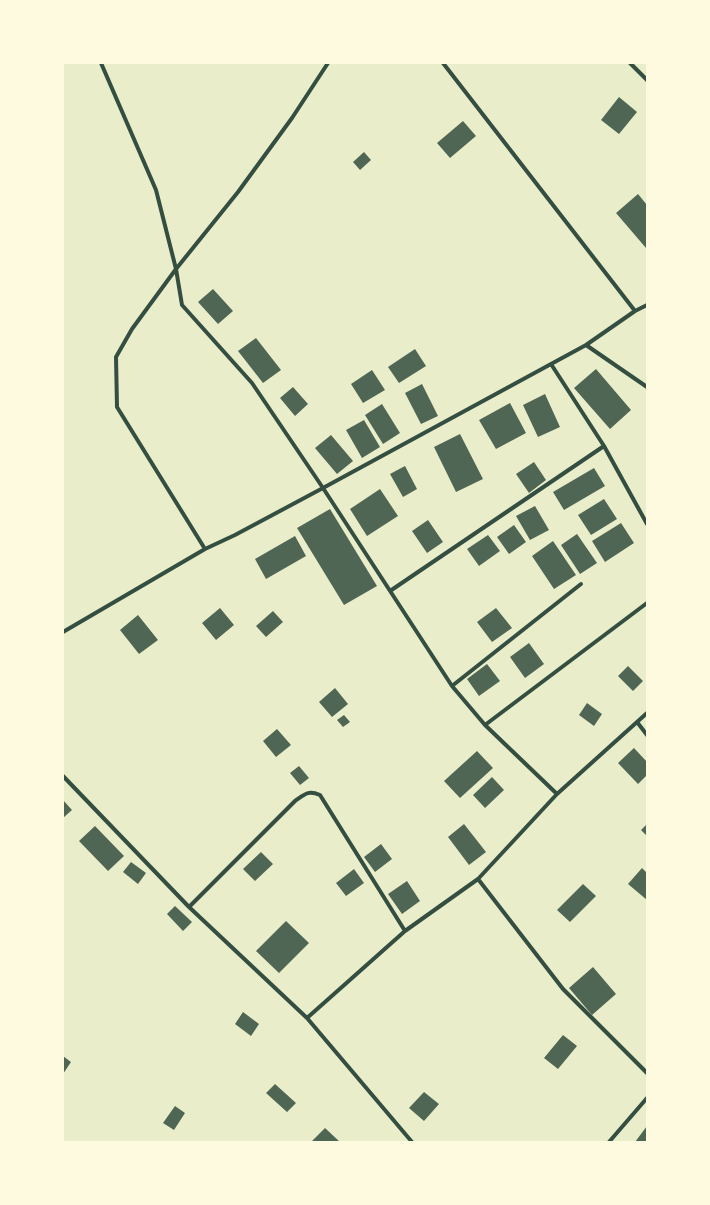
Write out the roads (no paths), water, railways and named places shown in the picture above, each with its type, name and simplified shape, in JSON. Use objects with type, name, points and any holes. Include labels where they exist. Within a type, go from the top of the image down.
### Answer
[{"type":"street","points":[[101,63],[156,190],[176,269],[182,305],[252,383],[323,488],[452,686],[486,725],[557,794]]},
{"type":"street","points":[[205,549],[117,407],[116,357],[132,329],[176,269],[238,192],[292,118],[328,63]]},
{"type":"street","points":[[443,63],[635,311]]},
{"type":"street","points":[[630,63],[647,80]]},
{"type":"street","points":[[63,632],[205,549],[235,535],[323,488],[586,345],[635,311],[647,305]]},
{"type":"street","points":[[586,345],[647,387]]},
{"type":"street","points":[[551,364],[604,446],[647,524]]},
{"type":"street","points":[[390,591],[604,446]]},
{"type":"street","points":[[452,686],[581,584]]},
{"type":"street","points":[[486,725],[647,603]]},
{"type":"street","points":[[306,1018],[405,931],[478,879],[557,794],[647,713]]},
{"type":"street","points":[[637,722],[647,735]]},
{"type":"street","points":[[63,776],[189,907],[306,1018],[412,1142]]},
{"type":"street","points":[[189,907],[295,801],[305,794],[313,792],[320,795],[405,931]]},
{"type":"street","points":[[478,879],[562,989],[647,1073]]},
{"type":"street","points":[[609,1142],[647,1098]]}]
